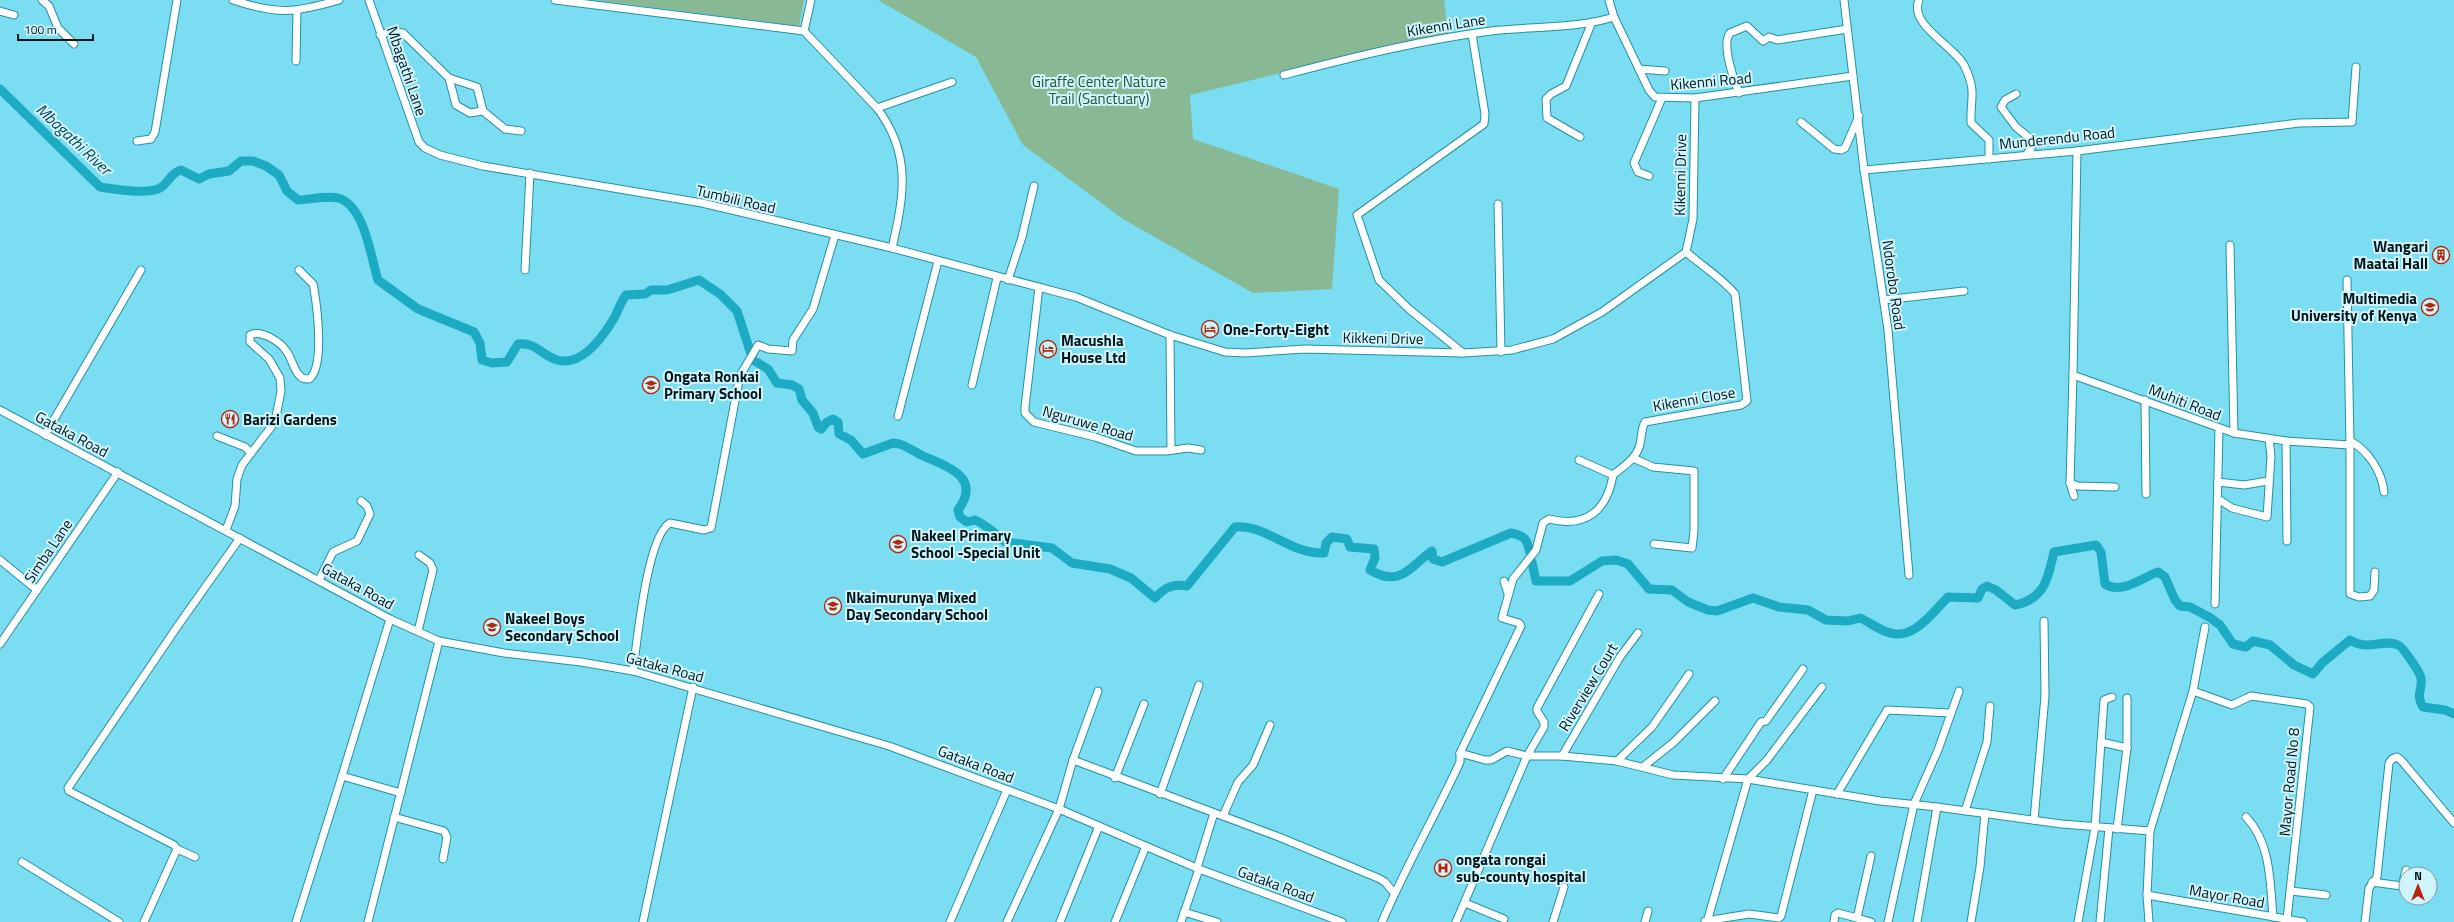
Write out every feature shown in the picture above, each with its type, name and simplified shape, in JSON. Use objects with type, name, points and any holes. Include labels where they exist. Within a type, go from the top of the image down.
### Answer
[{"type":"street","points":[[42,0],[49,6],[58,28],[74,44]]},
{"type":"street","points":[[137,141],[151,139],[155,132],[177,0]]},
{"type":"street","points":[[234,0],[264,10],[297,11],[340,0]]},
{"type":"street","name":"Mbagathi Lane","points":[[369,0],[413,128],[419,142],[425,148]]},
{"type":"street","points":[[555,0],[804,31],[877,108],[886,121],[893,137],[899,154],[904,183],[902,206],[892,248]]},
{"type":"street","points":[[804,31],[811,0]]},
{"type":"street","name":"Kikenni Road","points":[[1609,0],[1614,17],[1652,94],[1662,98],[1695,98],[1739,93],[1853,76]]},
{"type":"street","name":"Ndorobo Road","points":[[1844,0],[1859,115],[1864,170],[1884,300],[1909,575]]},
{"type":"street","points":[[1919,0],[1918,13],[1923,24],[1939,40],[1958,54],[1966,67],[1974,93],[1971,123],[1989,140],[1989,159]]},
{"type":"street","points":[[0,11],[14,15]]},
{"type":"street","points":[[296,61],[297,11]]},
{"type":"street","name":"Kikenni Lane","points":[[1284,75],[1422,41],[1472,34],[1592,22],[1614,17]]},
{"type":"street","points":[[1580,137],[1551,122],[1547,118],[1545,104],[1550,94],[1566,86],[1592,22]]},
{"type":"street","points":[[1739,93],[1731,71],[1726,40],[1730,33],[1747,26],[1763,41],[1769,37],[1778,40],[1847,29]]},
{"type":"street","points":[[380,35],[392,31],[403,33],[449,78],[477,86],[483,111],[505,129],[522,131]]},
{"type":"street","points":[[1463,353],[1409,309],[1378,280],[1357,215],[1484,124],[1485,114],[1472,34]]},
{"type":"street","name":"Munderendu Road","points":[[1864,170],[2077,151],[2252,131],[2298,123],[2352,122],[2356,67]]},
{"type":"street","points":[[1639,69],[1665,71]]},
{"type":"street","points":[[449,78],[456,105],[470,113],[483,111]]},
{"type":"street","points":[[877,108],[952,82]]},
{"type":"street","points":[[2016,94],[2002,103],[2001,107],[2016,127],[2032,140],[2031,148],[2026,155]]},
{"type":"street","points":[[1649,176],[1638,172],[1634,163],[1662,98]]},
{"type":"street","name":"Kikenni Drive","points":[[1686,252],[1693,219],[1695,98]]},
{"type":"street","points":[[1801,122],[1834,148],[1841,150],[1845,148],[1859,115]]},
{"type":"street","name":"Tumbili Road","points":[[425,148],[440,155],[483,166],[702,204],[892,248],[997,278],[1039,287]]},
{"type":"street","points":[[2074,496],[2070,483],[2077,151]]},
{"type":"street","points":[[525,270],[530,173]]},
{"type":"street","points":[[1008,280],[1022,237],[1034,186]]},
{"type":"street","points":[[1498,204],[1501,352]]},
{"type":"street","points":[[632,671],[648,574],[657,539],[663,528],[670,523],[676,523],[704,530],[711,528],[713,525],[738,385],[754,352],[760,345],[768,349],[792,351],[793,340],[813,308],[835,235]]},
{"type":"street","points":[[2230,245],[2234,433]]},
{"type":"street","name":"Kikkeni Drive","points":[[1039,287],[1103,307],[1170,335],[1224,352],[1245,353],[1305,349],[1463,353],[1501,352],[1553,339],[1602,312],[1655,276],[1686,252]]},
{"type":"street","name":"Kikenni Close","points":[[1613,475],[1633,458],[1640,445],[1642,428],[1645,422],[1741,405],[1747,401],[1735,294],[1727,285],[1709,273],[1686,252]]},
{"type":"street","points":[[898,416],[938,261]]},
{"type":"street","points":[[46,435],[141,270]]},
{"type":"street","points":[[226,530],[235,506],[239,472],[251,453],[275,422],[281,384],[269,359],[250,342],[250,335],[258,333],[264,335],[280,345],[288,352],[299,376],[304,379],[312,377],[314,372],[320,336],[314,289],[313,284],[298,270]]},
{"type":"street","points":[[972,386],[997,278]]},
{"type":"street","points":[[2348,280],[2350,594],[2359,597],[2370,596],[2374,590],[2375,572]]},
{"type":"street","name":"Nguruwe Road","points":[[1039,287],[1024,407],[1028,417],[1034,422],[1095,437],[1136,451],[1188,448],[1201,450]]},
{"type":"street","points":[[1884,300],[1964,291]]},
{"type":"street","points":[[1170,335],[1171,450]]},
{"type":"street","name":"Muhiti Road","points":[[2073,375],[2234,433],[2286,441],[2350,443]]},
{"type":"street","points":[[2145,400],[2146,494]]},
{"type":"street","name":"Gataka Road","points":[[0,410],[390,619],[439,641],[632,671],[889,746],[1059,809],[1198,869],[1334,921],[1342,922]]},
{"type":"street","points":[[2215,604],[2220,429]]},
{"type":"street","points":[[217,436],[245,446],[251,453]]},
{"type":"street","points":[[2218,499],[2232,508],[2267,518],[2268,481],[2271,456],[2269,439]]},
{"type":"street","points":[[2286,441],[2287,541]]},
{"type":"street","points":[[2350,443],[2360,446],[2367,455],[2381,477],[2384,492]]},
{"type":"street","points":[[1633,458],[1653,467],[1694,471],[1692,548],[1654,544]]},
{"type":"street","points":[[1382,922],[1394,893],[1433,821],[1460,762],[1460,753],[1521,626],[1519,623],[1503,620],[1502,614],[1515,575],[1536,550],[1543,523],[1549,519],[1570,523],[1598,511],[1606,500],[1613,475],[1579,460]]},
{"type":"street","name":"Simba Lane","points":[[0,644],[118,472]]},
{"type":"street","points":[[2218,482],[2244,485],[2268,481]]},
{"type":"street","points":[[2070,483],[2078,486],[2115,487]]},
{"type":"street","points":[[319,580],[333,552],[354,543],[360,538],[370,514],[367,506],[361,501]]},
{"type":"street","points":[[195,857],[177,849],[174,845],[69,791],[68,788],[172,633],[240,538]]},
{"type":"street","points":[[418,631],[432,570],[430,563],[419,555]]},
{"type":"street","points":[[0,560],[37,590]]},
{"type":"street","points":[[1504,581],[1508,594]]},
{"type":"street","points":[[1456,922],[1527,756],[1544,727],[1544,722],[1537,711],[1537,708],[1599,594]]},
{"type":"street","points":[[296,922],[390,619]]},
{"type":"street","points":[[2034,820],[2046,696],[2044,621]]},
{"type":"street","points":[[2149,922],[2147,895],[2150,831],[2193,690],[2205,627]]},
{"type":"street","name":"Riverview Court","points":[[1562,756],[1620,657],[1638,633]]},
{"type":"street","points":[[368,922],[439,641]]},
{"type":"street","points":[[1722,779],[1761,722],[1766,721],[1803,669]]},
{"type":"street","points":[[1617,761],[1652,727],[1689,674]]},
{"type":"street","points":[[1160,794],[1199,686]]},
{"type":"street","points":[[1813,790],[1781,916],[1779,918],[1744,915],[1706,921],[1748,779],[1767,760],[1822,687]]},
{"type":"street","points":[[643,922],[693,688]]},
{"type":"street","name":"Mayor Road No 8","points":[[2193,690],[2232,705],[2251,696],[2307,704],[2310,707],[2288,919]]},
{"type":"street","points":[[1007,922],[1059,809],[1073,760],[1098,691]]},
{"type":"street","points":[[1888,922],[1914,804],[1938,750],[1959,691]]},
{"type":"street","points":[[2078,922],[2095,827],[2104,700],[2112,697]]},
{"type":"street","points":[[2117,829],[2127,748],[2127,698]]},
{"type":"street","points":[[1644,766],[1674,742],[1715,701]]},
{"type":"street","points":[[1115,778],[1144,704]]},
{"type":"street","points":[[1964,811],[1987,742],[1990,706]]},
{"type":"street","points":[[1837,794],[1887,710],[1951,713]]},
{"type":"street","points":[[1222,816],[1238,782],[1253,765],[1270,725]]},
{"type":"street","points":[[2101,742],[2127,748]]},
{"type":"street","points":[[1460,753],[1485,760],[1507,751],[1527,756],[1562,756],[1617,761],[1644,766],[1674,775],[1722,779],[1748,779],[1880,801],[2095,827],[2150,831]]},
{"type":"street","points":[[2365,922],[2369,888],[2377,876],[2389,763],[2392,758],[2398,757],[2401,760],[2454,823]]},
{"type":"street","points":[[1073,760],[1115,778],[1222,816],[1378,878],[1385,882],[1394,893]]},
{"type":"street","points":[[342,776],[401,793]]},
{"type":"street","points":[[950,922],[1007,790]]},
{"type":"street","points":[[1917,922],[1937,807]]},
{"type":"street","points":[[1181,922],[1214,813]]},
{"type":"street","points":[[1971,922],[1980,867],[1985,813]]},
{"type":"street","points":[[394,817],[444,831],[447,837],[443,859]]},
{"type":"street","points":[[2246,817],[2256,827],[2263,841],[2273,917]]},
{"type":"street","points":[[1060,922],[1099,826]]},
{"type":"street","points":[[2100,922],[2109,828]]},
{"type":"street","points":[[1115,922],[1146,846]]},
{"type":"street","points":[[144,922],[177,849]]},
{"type":"street","points":[[1857,918],[1872,856]]},
{"type":"street","points":[[22,862],[118,922]]},
{"type":"street","points":[[2372,882],[2398,885]]},
{"type":"street","points":[[1553,922],[1564,887]]},
{"type":"street","points":[[2291,891],[2326,895]]},
{"type":"street","name":"Mayor Road","points":[[2147,895],[2262,918],[2273,917],[2303,922]]},
{"type":"street","points":[[1465,903],[1504,918]]},
{"type":"street","points":[[1184,912],[1217,922]]},
{"type":"street","points":[[1645,922],[1648,912]]},
{"type":"street","points":[[1834,922],[1835,914],[1838,913],[1871,922]]},
{"type":"green space","points":[[594,0],[804,0],[799,26]]},
{"type":"green space","name":"Giraffe Center Nature Trail (Sanctuary)","points":[[878,0],[1444,0],[1448,33],[1190,95],[1193,139],[1339,189],[1332,289],[1253,293],[1123,219],[1023,145],[976,57]]},
{"type":"waterway","name":"Mbagathi River","points":[[0,89],[100,187],[130,191],[154,190],[163,186],[177,171],[181,170],[199,179],[209,174],[229,171],[241,161],[253,161],[266,166],[279,175],[287,191],[298,200],[334,197],[347,203],[355,211],[361,221],[366,234],[378,280],[418,309],[474,332],[480,343],[482,360],[492,363],[507,362],[518,344],[534,347],[551,358],[557,360],[566,361],[574,359],[590,349],[603,335],[626,295],[645,294],[651,290],[667,290],[699,280],[720,294],[737,311],[753,360],[768,369],[777,383],[792,385],[799,389],[802,400],[813,413],[818,427],[821,429],[827,422],[833,419],[838,422],[839,434],[851,440],[863,454],[893,443],[905,446],[950,468],[964,481],[966,489],[965,498],[958,510],[960,517],[967,522],[975,520],[979,522],[1005,542],[1052,548],[1072,563],[1110,569],[1131,578],[1155,598],[1169,587],[1177,585],[1187,586],[1235,527],[1246,527],[1257,530],[1290,545],[1312,552],[1324,553],[1326,543],[1332,537],[1347,539],[1350,547],[1374,549],[1375,558],[1370,570],[1390,577],[1404,573],[1432,551],[1433,559],[1442,562],[1511,533],[1519,535],[1525,539],[1530,553]]},
{"type":"waterway","name":"Mbagathi River","points":[[1532,562],[1536,581],[1570,581],[1602,561],[1616,560],[1628,564],[1649,589],[1672,590],[1688,602],[1708,610],[1717,611],[1753,598],[1779,607],[1808,610],[1826,620],[1848,621],[1860,618],[1884,631],[1896,634],[1914,630],[1929,618],[1948,597],[1978,598],[1982,589],[1987,586],[1996,590],[2015,605],[2025,602],[2033,598],[2044,586],[2050,570],[2054,552],[2096,545],[2101,552],[2105,584],[2111,587],[2124,587],[2158,572],[2165,577],[2175,600],[2180,606],[2190,607],[2209,617],[2220,625],[2233,644],[2246,647],[2253,641],[2270,645],[2294,665],[2313,674],[2322,663],[2350,640],[2363,645],[2386,643],[2398,645],[2407,654],[2420,675],[2421,682],[2419,695],[2423,707],[2445,710],[2454,714]]},
{"type":"place","name":"Wangari Maatai Hall","points":[[2441,255]]},
{"type":"place","name":"Multimedia University of Kenya","points":[[2430,307]]},
{"type":"place","name":"One-Forty-Eight","points":[[1210,329]]},
{"type":"place","name":"Macushla House Ltd","points":[[1048,349]]},
{"type":"place","name":"Ongata Ronkai Primary School","points":[[651,385]]},
{"type":"place","name":"Barizi Gardens","points":[[230,419]]},
{"type":"place","name":"Nakeel Primary School -Special Unit","points":[[898,544]]},
{"type":"place","name":"Nkaimurunya Mixed Day Secondary School","points":[[833,606]]},
{"type":"place","name":"Nakeel Boys Secondary School","points":[[492,627]]},
{"type":"place","name":"ongata rongai sub-county hospital","points":[[1443,868]]}]
